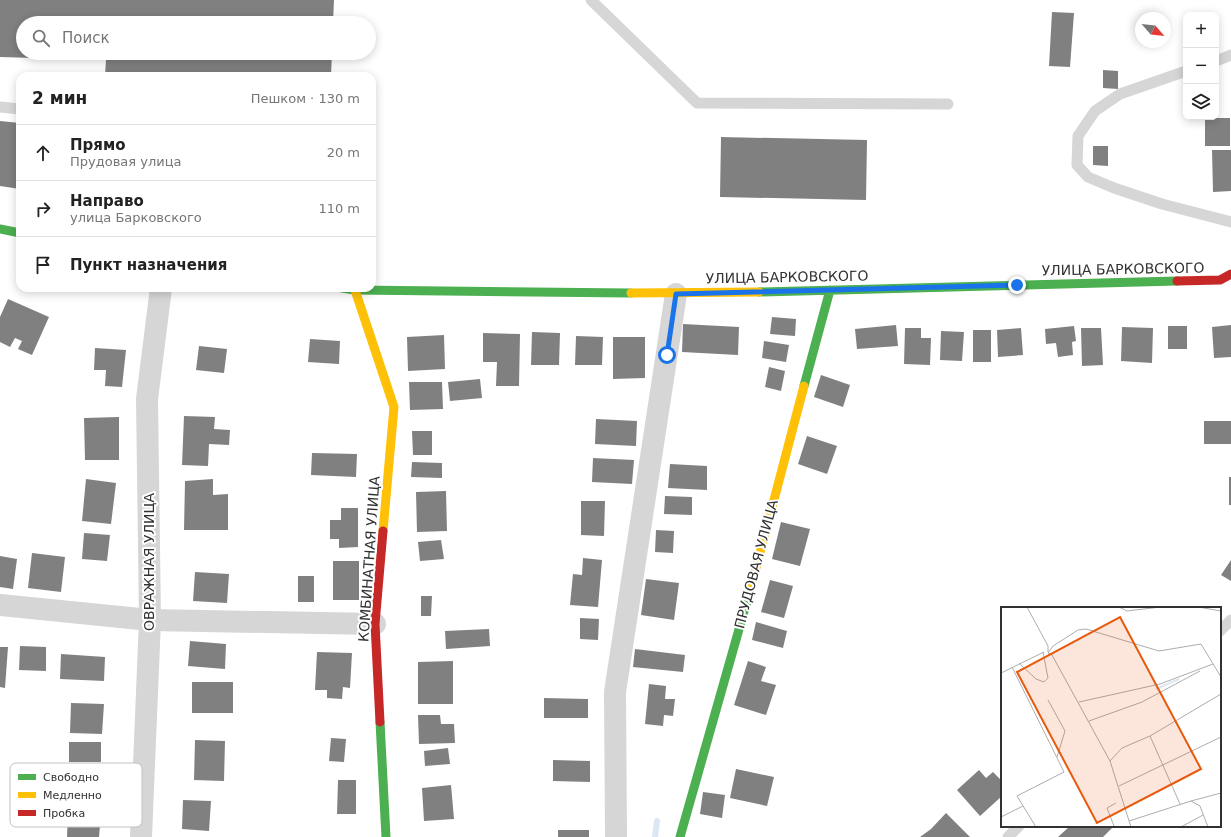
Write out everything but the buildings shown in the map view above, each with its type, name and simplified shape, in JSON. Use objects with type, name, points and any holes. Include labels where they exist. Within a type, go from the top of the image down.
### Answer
[{"type":"street","points":[[0,229],[16,232]]},
{"type":"street","name":"УЛИЦА БАРКОВСКОГО","points":[[376,290],[676,294],[1220,280],[1231,274]]},
{"type":"street","name":"ПРУДОВАЯ УЛИЦА","points":[[680,837],[747,601],[830,290]]},
{"type":"street","name":"ОВРАЖНАЯ УЛИЦА","points":[[142,813],[150,620],[147,399],[161,292]]},
{"type":"street","name":"КОМБИНАТНАЯ УЛИЦА","points":[[356,292],[394,407],[375,624],[386,837]]},
{"type":"street","points":[[616,837],[615,692],[676,294]]},
{"type":"street","points":[[0,605],[150,620],[375,624]]},
{"type":"street","name":"ОВРАЖНАЯ УЛИЦА","points":[[141,827],[141,837]]},
{"type":"lane","points":[[591,0],[697,103],[948,104]]},
{"type":"lane","points":[[1219,60],[1231,55]]},
{"type":"lane","points":[[1183,72],[1120,94],[1095,111],[1078,136],[1077,165],[1088,177],[1114,188],[1162,204],[1231,222]]},
{"type":"lane","points":[[0,107],[16,109]]},
{"type":"lane","points":[[1221,630],[1231,620]]},
{"type":"lane","points":[[1008,837],[1018,827]]},
{"type":"waterway","points":[[655,837],[657,821]]},
{"type":"traffic: fast","points":[[0,229],[16,232]]},
{"type":"traffic: fast","points":[[759,292],[1177,281]]},
{"type":"traffic: fast","points":[[376,290],[631,293]]},
{"type":"traffic: fast","points":[[804,386],[830,290]]},
{"type":"traffic: fast","points":[[680,837],[751,587]]},
{"type":"traffic: fast","points":[[380,722],[386,837]]},
{"type":"traffic: slow","points":[[356,292],[394,407],[383,531]]},
{"type":"traffic: slow","points":[[631,293],[759,292]]},
{"type":"traffic: slow","points":[[751,587],[804,386]]},
{"type":"traffic: jam","points":[[1177,281],[1220,280],[1231,274]]},
{"type":"traffic: jam","points":[[380,722],[375,624],[383,531]]},
{"type":"route","points":[[667,355],[676,294],[1017,285]]}]
